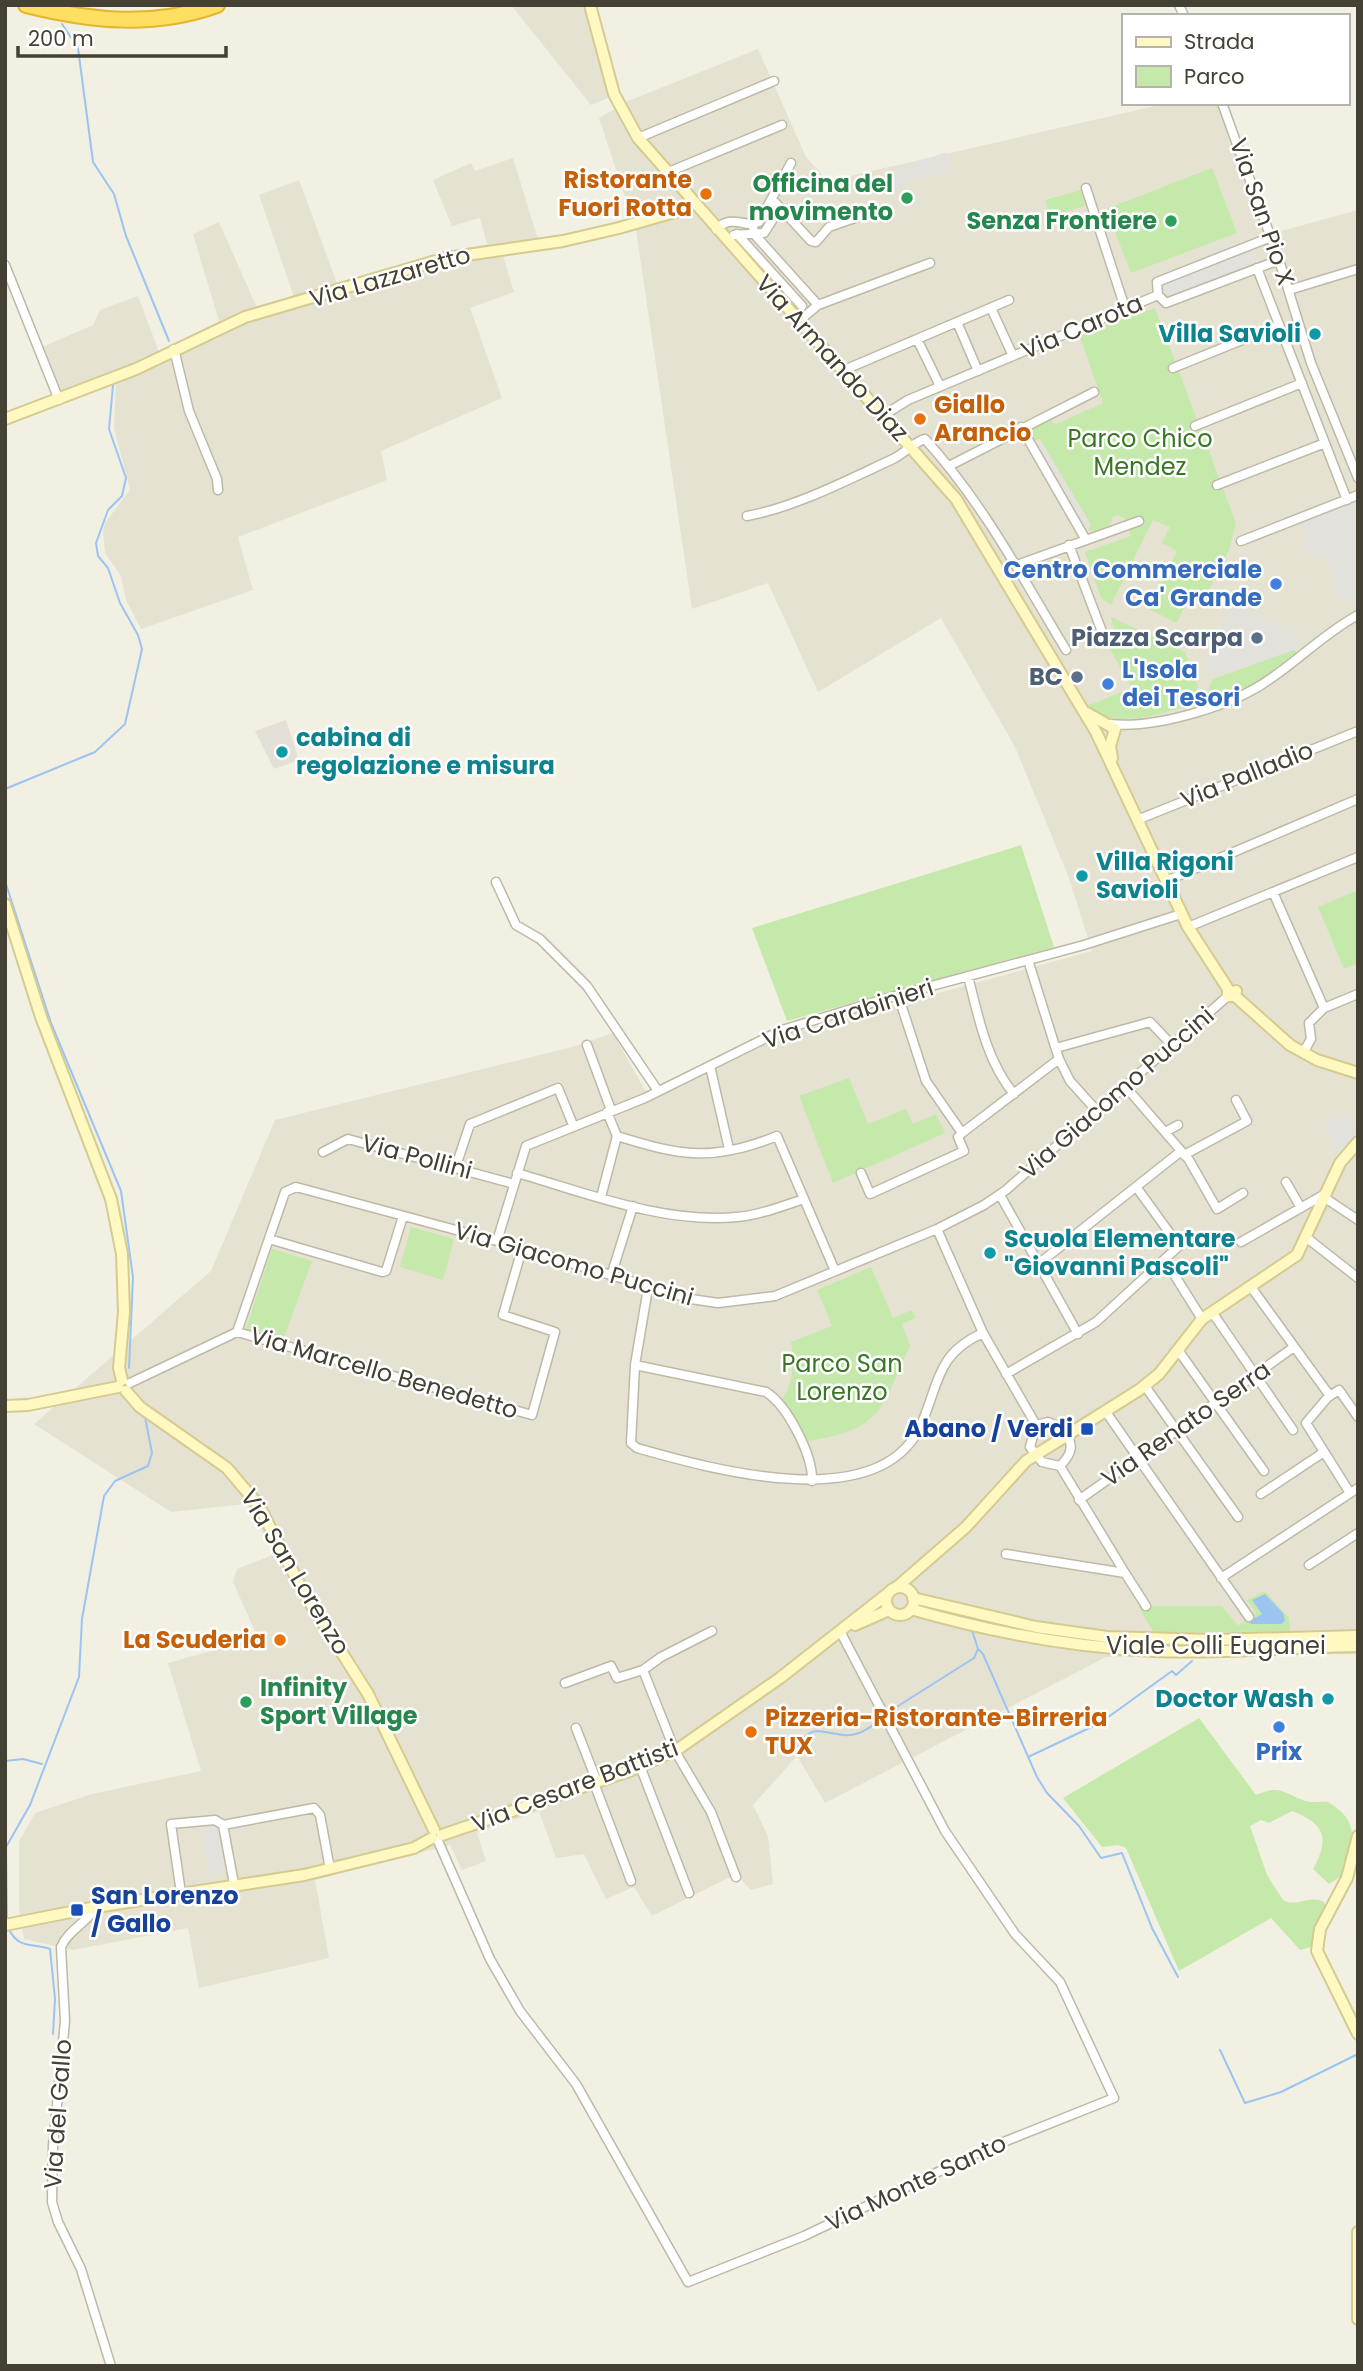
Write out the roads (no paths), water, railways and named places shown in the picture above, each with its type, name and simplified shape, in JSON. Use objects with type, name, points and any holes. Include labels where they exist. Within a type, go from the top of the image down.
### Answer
[{"type":"highway","points":[[26,5],[123,21],[181,16],[217,5]]},
{"type":"street","name":"Via Armando Diaz","points":[[590,5],[614,94],[638,138],[666,173],[799,318],[956,499],[1083,711],[1102,730],[1137,820],[1181,914],[1230,993],[1273,1032],[1303,1053],[1358,1073]]},
{"type":"street","points":[[638,138],[774,80]]},
{"type":"street","name":"Via San Pio X","points":[[1223,105],[1279,260],[1311,363],[1358,478]]},
{"type":"street","points":[[666,173],[782,125]]},
{"type":"street","points":[[716,229],[735,220],[752,224],[760,222],[790,163]]},
{"type":"street","points":[[1086,188],[1125,308]]},
{"type":"street","points":[[772,199],[811,242],[816,242],[830,227],[872,212]]},
{"type":"street","name":"Via Lazzaretto","points":[[5,419],[60,400],[245,317],[410,267],[480,251],[563,242],[678,211],[691,201]]},
{"type":"street","points":[[725,239],[737,234],[755,235],[768,229],[780,208]]},
{"type":"street","points":[[752,224],[755,235],[818,305]]},
{"type":"street","points":[[737,234],[802,306]]},
{"type":"street","name":"Via Carota","points":[[884,415],[908,400],[1158,295],[1157,282],[1271,237]]},
{"type":"street","points":[[1158,295],[1166,303],[1279,260]]},
{"type":"street","points":[[799,318],[818,305],[930,263]]},
{"type":"street","points":[[5,265],[60,400]]},
{"type":"street","points":[[1257,268],[1347,499]]},
{"type":"street","points":[[1289,290],[1358,269]]},
{"type":"street","points":[[844,370],[1009,300]]},
{"type":"street","points":[[802,306],[818,305]]},
{"type":"street","points":[[799,318],[802,306]]},
{"type":"street","points":[[991,308],[1013,356]]},
{"type":"street","points":[[957,322],[978,371]]},
{"type":"street","points":[[1173,368],[1279,325]]},
{"type":"street","points":[[917,339],[940,386]]},
{"type":"street","points":[[174,349],[189,411],[218,479],[218,490]]},
{"type":"street","points":[[1195,426],[1302,383]]},
{"type":"street","points":[[950,466],[1021,427],[1094,392]]},
{"type":"street","points":[[1021,427],[1086,540]]},
{"type":"street","points":[[747,516],[768,512],[873,468],[925,439],[950,466],[1017,565],[1066,650]]},
{"type":"street","points":[[1217,485],[1325,443]]},
{"type":"street","points":[[1241,541],[1358,495]]},
{"type":"street","points":[[1017,565],[1139,521]]},
{"type":"street","points":[[1069,545],[1104,636]]},
{"type":"street","points":[[1102,730],[1129,727],[1197,711],[1261,686],[1358,615]]},
{"type":"street","points":[[1044,645],[1059,637]]},
{"type":"street","points":[[1113,738],[1129,727]]},
{"type":"street","points":[[1102,730],[1113,738]]},
{"type":"street","points":[[1102,730],[1113,738]]},
{"type":"street","name":"Via Palladio","points":[[1137,820],[1358,731]]},
{"type":"street","name":"Via Armando Diaz","points":[[1113,738],[1113,764]]},
{"type":"street","points":[[1166,881],[1358,799]]},
{"type":"street","points":[[1188,927],[1358,857]]},
{"type":"street","points":[[496,882],[516,925],[540,940],[587,986],[657,1091]]},
{"type":"street","points":[[1273,892],[1324,1008]]},
{"type":"street","points":[[5,904],[41,1017],[111,1199],[122,1254],[124,1312],[119,1368],[124,1385]]},
{"type":"street","name":"Via Carabinieri","points":[[497,1241],[526,1146],[657,1091],[782,1030],[1181,914]]},
{"type":"street","points":[[1028,960],[1059,1059],[1070,1081],[1097,1111]]},
{"type":"street","points":[[968,976],[996,1069],[1014,1094]]},
{"type":"street","name":"Via Giacomo Puccini","points":[[269,1239],[285,1192],[290,1188],[497,1241],[691,1299],[741,1302],[775,1296],[937,1228],[1000,1195],[1230,993]]},
{"type":"street","points":[[1303,1053],[1311,1039],[1309,1023],[1324,1008],[1358,994]]},
{"type":"street","points":[[898,995],[926,1081],[962,1133]]},
{"type":"street","points":[[1056,1048],[1150,1022],[1172,1045]]},
{"type":"street","points":[[587,1045],[617,1136],[601,1197]]},
{"type":"street","points":[[861,1173],[870,1194],[964,1151],[958,1137],[962,1133],[1059,1059]]},
{"type":"street","points":[[710,1066],[729,1149]]},
{"type":"street","points":[[1125,1086],[1182,1154],[1217,1209],[1243,1193]]},
{"type":"street","points":[[457,1166],[470,1124],[558,1088],[573,1125]]},
{"type":"street","points":[[1037,1265],[1182,1154],[1247,1121],[1236,1100]]},
{"type":"street","points":[[1165,1132],[1178,1125]]},
{"type":"street","points":[[617,1136],[681,1154],[706,1154],[777,1136],[835,1271]]},
{"type":"street","name":"Via Pollini","points":[[323,1152],[348,1139],[457,1166],[514,1184]]},
{"type":"street","name":"Via Cesare Battisti","points":[[7,1925],[96,1907],[330,1869],[414,1848],[437,1836],[596,1783],[675,1751],[841,1633],[966,1527],[1035,1454],[1106,1412],[1145,1385],[1202,1319],[1288,1263],[1307,1238],[1340,1163],[1358,1142]]},
{"type":"street","points":[[517,1173],[632,1206],[683,1215],[728,1217],[804,1199]]},
{"type":"street","points":[[1286,1182],[1301,1208]]},
{"type":"street","points":[[1006,1374],[1078,1334],[1179,1246],[1137,1188]]},
{"type":"street","points":[[1000,1195],[1078,1334]]},
{"type":"street","points":[[1241,1242],[1326,1196],[1358,1220]]},
{"type":"street","points":[[611,1276],[632,1206]]},
{"type":"street","points":[[5,1406],[28,1405],[124,1385],[237,1332],[269,1239],[382,1272],[386,1270],[403,1216]]},
{"type":"street","points":[[937,1228],[983,1333],[1036,1425]]},
{"type":"street","points":[[1307,1238],[1358,1278]]},
{"type":"street","name":"Via Marcello Benedetto","points":[[237,1332],[532,1415],[555,1332],[503,1315],[522,1249]]},
{"type":"street","points":[[1165,1260],[1202,1319]]},
{"type":"street","points":[[1251,1287],[1329,1396]]},
{"type":"street","points":[[648,1288],[635,1365],[630,1438],[635,1447],[721,1469],[812,1480],[873,1468],[903,1449],[919,1430],[945,1362],[963,1343],[983,1333]]},
{"type":"street","points":[[1212,1312],[1293,1430]]},
{"type":"street","name":"Via Renato Serra","points":[[1079,1500],[1294,1347]]},
{"type":"street","points":[[1178,1350],[1264,1471]]},
{"type":"street","points":[[635,1365],[766,1392],[777,1398],[796,1430],[812,1471],[812,1480]]},
{"type":"street","name":"Via San Lorenzo","points":[[124,1385],[140,1407],[227,1468],[259,1506],[304,1593],[368,1694],[437,1836]]},
{"type":"street","points":[[1145,1385],[1238,1517]]},
{"type":"street","points":[[1221,1577],[1354,1491],[1306,1423],[1329,1396],[1339,1390],[1358,1417]]},
{"type":"street","points":[[1106,1412],[1249,1617]]},
{"type":"street","points":[[1036,1425],[1059,1424],[1068,1434],[1072,1448],[1060,1466]]},
{"type":"street","points":[[1036,1425],[1030,1440],[1035,1454],[1042,1462],[1060,1466],[1146,1606]]},
{"type":"street","points":[[1262,1494],[1324,1452]]},
{"type":"street","points":[[1309,1565],[1358,1533]]},
{"type":"street","points":[[1006,1554],[1125,1573]]},
{"type":"street","name":"Via Cesare Battisti","points":[[841,1633],[889,1610],[901,1615],[929,1560]]},
{"type":"street","points":[[889,1610],[886,1602],[892,1590],[911,1599]]},
{"type":"street","name":"Viale Colli Euganei","points":[[911,1599],[1036,1627],[1107,1637],[1212,1640],[1358,1636]]},
{"type":"street","name":"Viale Colli Euganei","points":[[911,1599],[1033,1637],[1102,1647],[1157,1651],[1358,1646]]},
{"type":"street","points":[[565,1683],[611,1666],[617,1678],[643,1670],[661,1657],[712,1631]]},
{"type":"street","name":"Via Monte Santo","points":[[437,1836],[490,1959],[520,2011],[576,2084],[688,2282],[804,2236],[986,2149],[1114,2098],[1060,1982],[1015,1934],[945,1830],[841,1633]]},
{"type":"street","points":[[643,1670],[675,1751],[711,1812],[736,1877]]},
{"type":"street","points":[[576,1728],[631,1881]]},
{"type":"street","points":[[640,1766],[690,1893]]},
{"type":"street","points":[[181,1893],[171,1824],[215,1820],[223,1825],[318,1809],[330,1869]]},
{"type":"street","points":[[223,1825],[234,1884]]},
{"type":"street","points":[[1358,1836],[1347,1878],[1317,1939],[1321,1963],[1358,2034]]},
{"type":"street","name":"Via del Gallo","points":[[96,1907],[90,1917],[65,1938],[61,1947],[65,2021],[51,2179],[52,2202],[58,2221],[81,2269],[97,2328],[111,2365]]},
{"type":"street","points":[[1358,2232],[1358,2319]]},
{"type":"water","points":[[1265,1594],[1283,1613],[1285,1621],[1281,1624],[1251,1624],[1250,1621],[1262,1614],[1252,1600]]},
{"type":"waterway","points":[[62,24],[78,48],[93,162],[114,194],[126,236],[169,341]]},
{"type":"waterway","points":[[5,789],[95,752],[125,724],[142,649],[138,635],[120,603],[108,568],[98,556],[96,543],[108,510],[122,496],[126,478],[109,429],[113,385]]},
{"type":"waterway","points":[[5,881],[51,1023],[121,1191],[133,1277],[129,1368]]},
{"type":"waterway","points":[[7,1920],[6,1847],[30,1805],[79,1677],[82,1619],[104,1496],[115,1481],[148,1466],[152,1453],[145,1417]]},
{"type":"waterway","points":[[887,1713],[974,1658],[978,1649],[972,1630]]},
{"type":"waterway","points":[[1198,1635],[1259,1633]]},
{"type":"waterway","points":[[978,1649],[983,1654],[1037,1777],[1047,1793],[1079,1826],[1101,1858],[1122,1853],[1152,1928],[1178,1977]]},
{"type":"waterway","points":[[1028,1757],[1100,1723],[1172,1671],[1176,1675],[1192,1661]]},
{"type":"waterway","points":[[796,1748],[813,1732],[844,1735],[860,1733],[883,1717]]},
{"type":"waterway","points":[[5,1761],[23,1759],[42,1764]]},
{"type":"waterway","points":[[9,1929],[21,1943],[50,1949],[55,1999],[53,2034]]},
{"type":"waterway","points":[[485,1958],[507,1997]]},
{"type":"waterway","points":[[1220,2050],[1245,2103],[1281,2092],[1358,2054]]},
{"type":"place","name":"Ristorante Fuori Rotta","points":[[706,194]]},
{"type":"place","name":"Officina del movimento","points":[[907,198]]},
{"type":"place","name":"Senza Frontiere","points":[[1171,221]]},
{"type":"place","name":"Villa Savioli","points":[[1315,334]]},
{"type":"place","name":"Giallo Arancio","points":[[920,419]]},
{"type":"place","name":"Centro Commerciale Ca' Grande","points":[[1276,584]]},
{"type":"place","name":"Piazza Scarpa","points":[[1257,638]]},
{"type":"place","name":"BC","points":[[1077,677]]},
{"type":"place","name":"L'Isola dei Tesori","points":[[1108,684]]},
{"type":"place","name":"cabina di regolazione e misura","points":[[282,752]]},
{"type":"place","name":"Villa Rigoni Savioli","points":[[1082,876]]},
{"type":"place","name":"Scuola Elementare \"Giovanni Pascoli\"","points":[[990,1253]]},
{"type":"place","name":"Abano / Verdi","points":[[1087,1429]]},
{"type":"place","name":"La Scuderia","points":[[280,1640]]},
{"type":"place","name":"Doctor Wash","points":[[1328,1699]]},
{"type":"place","name":"Infinity Sport Village","points":[[246,1702]]},
{"type":"place","name":"Prix","points":[[1279,1727]]},
{"type":"place","name":"Pizzeria-Ristorante-Birreria TUX","points":[[751,1732]]},
{"type":"place","name":"San Lorenzo / Gallo","points":[[77,1910]]},
{"type":"park label","name":"Parco Chico Mendez","points":[[1140,453]]},
{"type":"park label","name":"Parco San Lorenzo","points":[[842,1378]]}]
